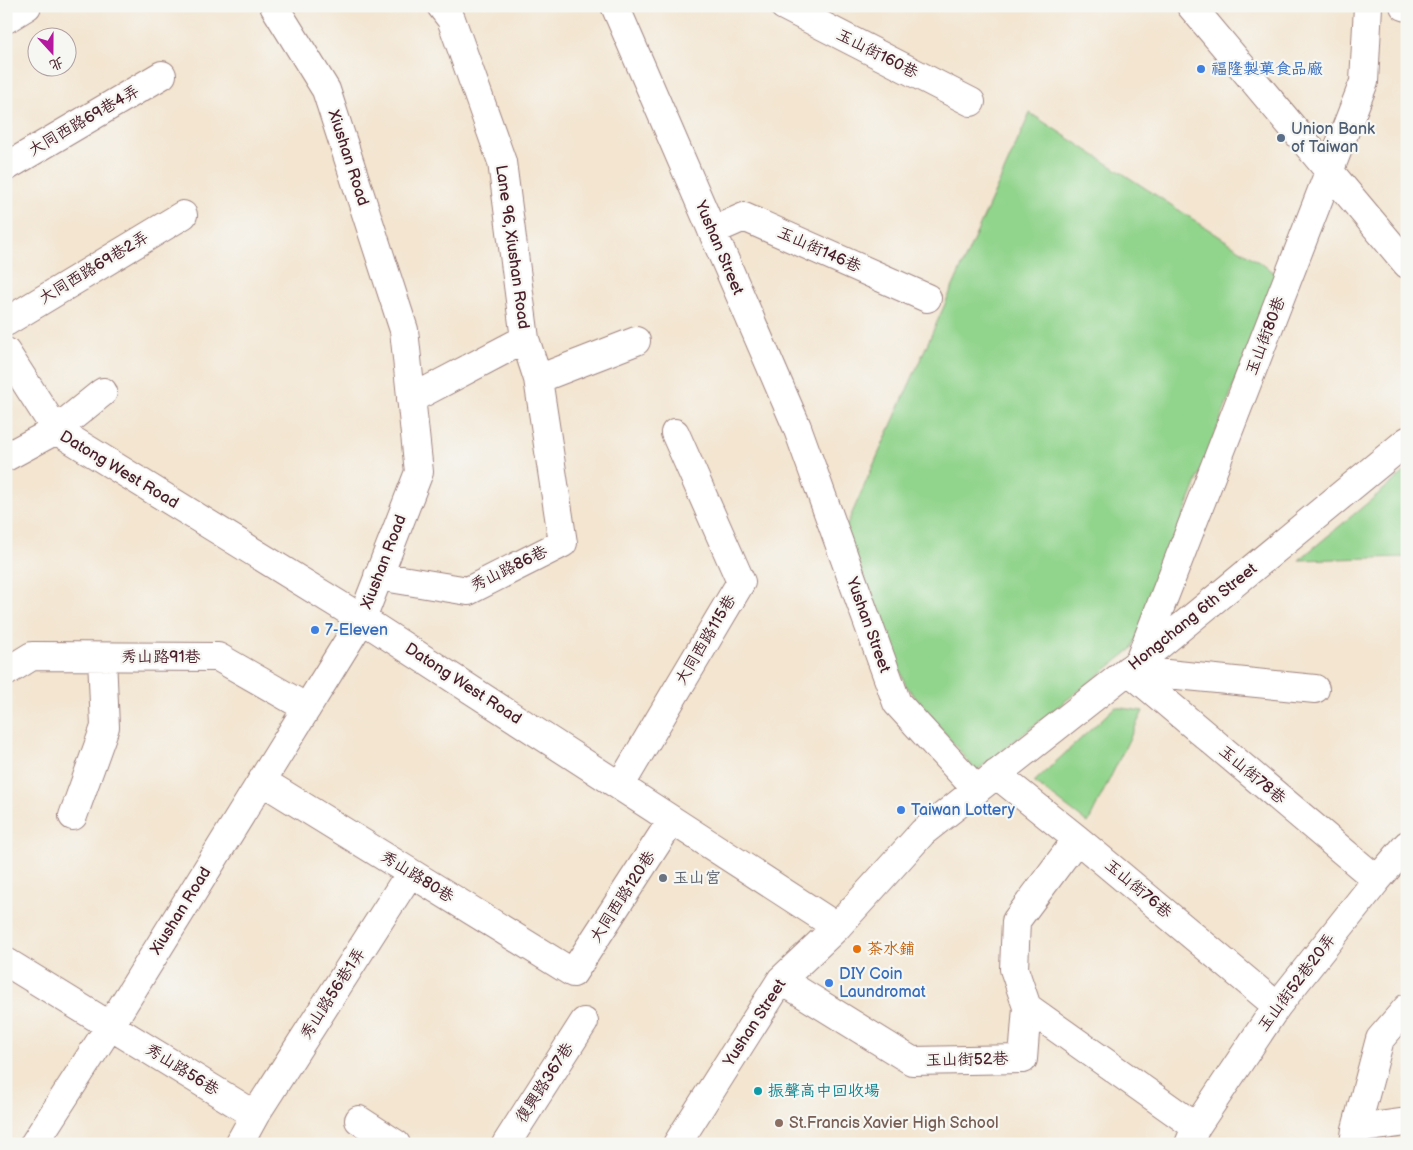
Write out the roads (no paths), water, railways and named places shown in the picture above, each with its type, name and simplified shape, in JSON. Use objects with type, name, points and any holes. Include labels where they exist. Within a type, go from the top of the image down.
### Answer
[{"type":"street","points":[[6,19],[27,6]]},
{"type":"street","name":"Xiushan Road","points":[[34,1144],[110,1026],[362,619],[418,472],[404,330],[326,90],[274,6]]},
{"type":"street","name":"Lane 96, Xiushan Road","points":[[411,399],[525,339],[502,162],[451,19],[441,6]]},
{"type":"street","name":"Yushan Street","points":[[615,6],[797,427],[896,703],[986,782],[923,832],[837,926],[781,980],[677,1144]]},
{"type":"street","name":"玉山街160巷","points":[[784,6],[971,102]]},
{"type":"street","points":[[1191,6],[1407,264]]},
{"type":"street","name":"玉山街80巷","points":[[1134,665],[1364,82],[1368,6]]},
{"type":"street","name":"大同西路69巷4弄","points":[[6,167],[162,75]]},
{"type":"street","name":"大同西路69巷2弄","points":[[6,322],[183,215]]},
{"type":"street","name":"玉山街146巷","points":[[712,231],[744,217],[927,298]]},
{"type":"street","points":[[525,339],[538,379],[636,341]]},
{"type":"street","points":[[6,352],[56,430],[103,392]]},
{"type":"street","name":"秀山路86巷","points":[[378,576],[468,591],[564,543],[538,379]]},
{"type":"street","name":"Datong West Road","points":[[6,457],[56,430],[362,619],[837,926]]},
{"type":"street","name":"大同西路115巷","points":[[620,786],[741,582],[675,433]]},
{"type":"street","name":"Hongchang 6th Street","points":[[986,782],[1134,665],[1407,441]]},
{"type":"street","name":"秀山路91巷","points":[[6,672],[32,656],[218,658],[307,708]]},
{"type":"street","points":[[73,816],[105,727],[102,657]]},
{"type":"street","points":[[1134,665],[1315,690]]},
{"type":"street","name":"玉山街78巷","points":[[1134,665],[1377,880]]},
{"type":"street","name":"秀山路80巷","points":[[262,781],[573,973]]},
{"type":"street","name":"玉山街76巷","points":[[986,782],[1077,838],[1277,1006]]},
{"type":"street","name":"大同西路120巷","points":[[573,973],[672,820]]},
{"type":"street","name":"玉山街52巷","points":[[781,980],[912,1061],[1023,1059],[1027,1008],[1014,969],[1016,921],[1077,838]]},
{"type":"street","name":"玉山街52巷20弄","points":[[1027,1008],[1193,1136],[1277,1006],[1407,845]]},
{"type":"street","name":"秀山路56巷1弄","points":[[239,1144],[255,1115],[410,873]]},
{"type":"street","name":"秀山路56巷","points":[[7,962],[255,1115]]},
{"type":"street","points":[[1355,1137],[1380,1039],[1407,1008]]},
{"type":"street","name":"復興路367巷","points":[[506,1144],[584,1022]]},
{"type":"street","points":[[359,1120],[396,1144]]},
{"type":"street","points":[[1355,1137],[1407,1122]]},
{"type":"place","name":"福隆製菓食品廠","points":[[1201,69]]},
{"type":"place","name":"Union Bank of Taiwan","points":[[1281,138]]},
{"type":"place","name":"7-Eleven","points":[[315,630]]},
{"type":"place","name":"Taiwan Lottery","points":[[901,810]]},
{"type":"place","name":"玉山宮","points":[[663,878]]},
{"type":"place","name":"茶水鋪","points":[[857,949]]},
{"type":"place","name":"DIY Coin Laundromat","points":[[829,983]]},
{"type":"place","name":"振聲高中回收場","points":[[758,1091]]},
{"type":"place","name":"St.Francis Xavier High School","points":[[779,1123]]}]
